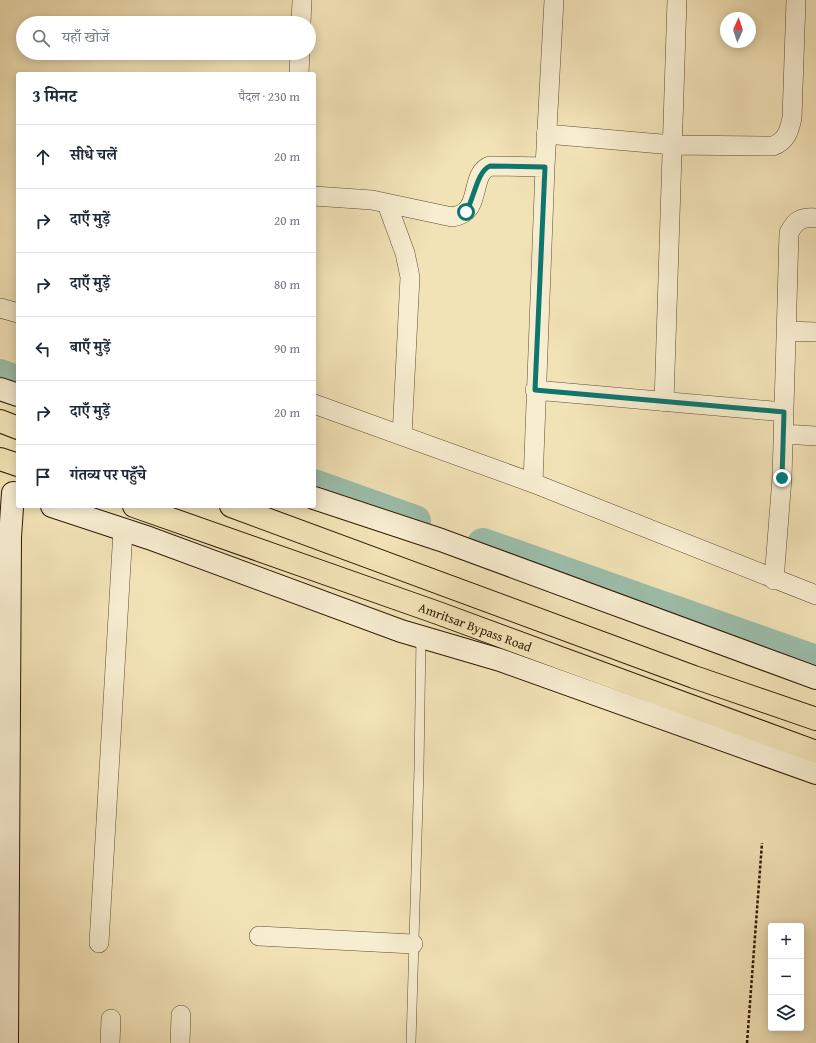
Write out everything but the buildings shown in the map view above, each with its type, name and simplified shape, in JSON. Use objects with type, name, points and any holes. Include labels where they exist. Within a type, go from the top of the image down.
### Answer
[{"type":"highway","points":[[0,421],[16,427]]},
{"type":"highway","points":[[0,459],[16,464]]},
{"type":"highway","name":"Amritsar Bypass Road","points":[[140,508],[438,613],[816,752]]},
{"type":"highway","points":[[236,508],[694,677],[816,719]]},
{"type":"street","points":[[301,16],[302,0]]},
{"type":"street","points":[[532,483],[546,134],[554,0]]},
{"type":"street","points":[[664,402],[677,0]]},
{"type":"street","points":[[546,134],[673,145],[773,146],[781,142],[789,131],[792,118],[796,0]]},
{"type":"street","points":[[299,72],[300,60]]},
{"type":"street","points":[[316,196],[362,199],[442,216],[460,216],[466,212],[472,203],[480,176],[486,167],[545,167]]},
{"type":"street","points":[[387,204],[406,253],[410,277],[402,436]]},
{"type":"street","points":[[774,580],[784,434],[789,233],[792,226],[803,218],[816,218]]},
{"type":"street","points":[[0,308],[16,312]]},
{"type":"street","points":[[786,331],[816,332]]},
{"type":"street","points":[[0,389],[16,394]]},
{"type":"street","points":[[535,390],[784,412]]},
{"type":"street","points":[[316,405],[532,483],[774,580],[816,595]]},
{"type":"street","points":[[784,434],[816,436]]},
{"type":"street","points":[[7,1043],[4,1002],[4,881],[10,492]]},
{"type":"street","points":[[316,499],[441,540],[816,678]]},
{"type":"street","points":[[58,508],[421,637],[500,660],[816,773]]},
{"type":"street","points":[[99,943],[123,530]]},
{"type":"street","points":[[259,936],[413,944]]},
{"type":"street","points":[[180,1043],[181,1015]]},
{"type":"street","points":[[110,1043],[111,1019]]},
{"type":"lane","points":[[411,1043],[419,768],[421,637]]},
{"type":"path","points":[[748,1043],[762,843]]},
{"type":"waterway","points":[[0,375],[16,381]]},
{"type":"waterway","points":[[316,486],[415,521]]},
{"type":"waterway","points":[[483,544],[816,661]]},
{"type":"route","points":[[466,212],[472,203],[480,176],[486,167],[545,167],[535,390],[784,412],[782,478]]}]
